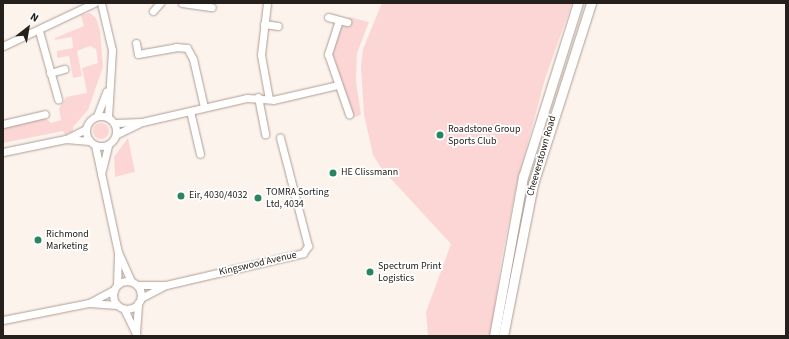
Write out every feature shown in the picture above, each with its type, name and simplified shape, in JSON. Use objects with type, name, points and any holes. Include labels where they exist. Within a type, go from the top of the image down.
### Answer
[{"type":"main road","name":"Cheeverstown Road","points":[[494,336],[523,177],[540,117],[578,3]]},
{"type":"main road","name":"Cheeverstown Road","points":[[503,336],[533,184],[591,3]]},
{"type":"street","points":[[3,46],[39,31],[94,3]]},
{"type":"street","points":[[101,3],[112,50],[108,86],[108,117]]},
{"type":"street","points":[[153,11],[160,3]]},
{"type":"street","points":[[182,3],[212,7]]},
{"type":"street","points":[[268,3],[261,55],[269,99]]},
{"type":"street","points":[[328,17],[347,22]]},
{"type":"street","points":[[339,20],[328,54],[349,114]]},
{"type":"street","points":[[264,24],[278,26]]},
{"type":"street","points":[[39,31],[58,99]]},
{"type":"street","points":[[136,43],[138,54],[176,47],[187,48],[193,59],[204,107]]},
{"type":"street","points":[[50,73],[64,69]]},
{"type":"street","points":[[100,177],[108,145],[117,134],[142,122],[204,107],[258,98],[269,99],[338,85]]},
{"type":"street","points":[[3,152],[66,139],[86,129],[90,121],[97,116],[108,86]]},
{"type":"street","points":[[258,98],[265,134]]},
{"type":"street","points":[[190,110],[200,154]]},
{"type":"street","points":[[3,124],[45,114]]},
{"type":"street","points":[[97,116],[108,117],[114,123],[117,134]]},
{"type":"street","points":[[114,123],[142,122]]},
{"type":"street","points":[[86,129],[92,143],[118,252],[134,283],[140,301],[136,335]]},
{"type":"street","name":"Kingswood Avenue","points":[[134,283],[166,285],[303,253],[308,246],[280,138]]},
{"type":"street","points":[[66,139],[108,145]]},
{"type":"street","points":[[118,252],[113,300],[117,305],[124,309],[136,335]]},
{"type":"street","points":[[89,303],[124,281],[134,283]]},
{"type":"street","name":"Kingswood Avenue","points":[[140,301],[166,285]]},
{"type":"street","points":[[124,309],[131,308],[140,301]]},
{"type":"street","points":[[3,320],[89,303],[117,305]]},
{"type":"shaded area","name":"Roadstone Group Sports Club","points":[[382,3],[572,3],[545,79],[517,183],[501,261],[491,336],[428,336],[426,312],[451,244],[381,168],[373,155],[364,115],[361,66],[363,49]]},
{"type":"shaded area","points":[[90,13],[96,18],[100,30],[103,67],[88,110],[73,127],[73,132],[65,135],[63,131],[3,143],[3,128],[45,118],[51,123],[61,120],[59,108],[66,97],[87,93],[82,68],[98,63],[96,49],[90,46],[77,51],[82,76],[73,78],[69,56],[57,58],[57,51],[73,48],[72,37],[55,40],[55,38],[84,26],[81,15]]},
{"type":"shaded area","points":[[349,17],[369,22],[357,53],[356,81],[361,115],[352,118],[332,59],[339,27],[346,26]]},
{"type":"shaded area","points":[[101,123],[107,125],[109,131],[107,137],[101,139],[95,137],[93,131],[95,125]]},
{"type":"shaded area","points":[[128,138],[135,172],[115,177],[114,157]]},
{"type":"place","name":"Roadstone Group Sports Club","points":[[440,135]]},
{"type":"place","name":"HE Clissmann","points":[[333,173]]},
{"type":"place","name":"Eir, 4030/4032","points":[[181,196]]},
{"type":"place","name":"TOMRA Sorting Ltd, 4034","points":[[258,198]]},
{"type":"place","name":"Richmond Marketing","points":[[38,240]]},
{"type":"place","name":"Spectrum Print Logistics","points":[[370,272]]}]
